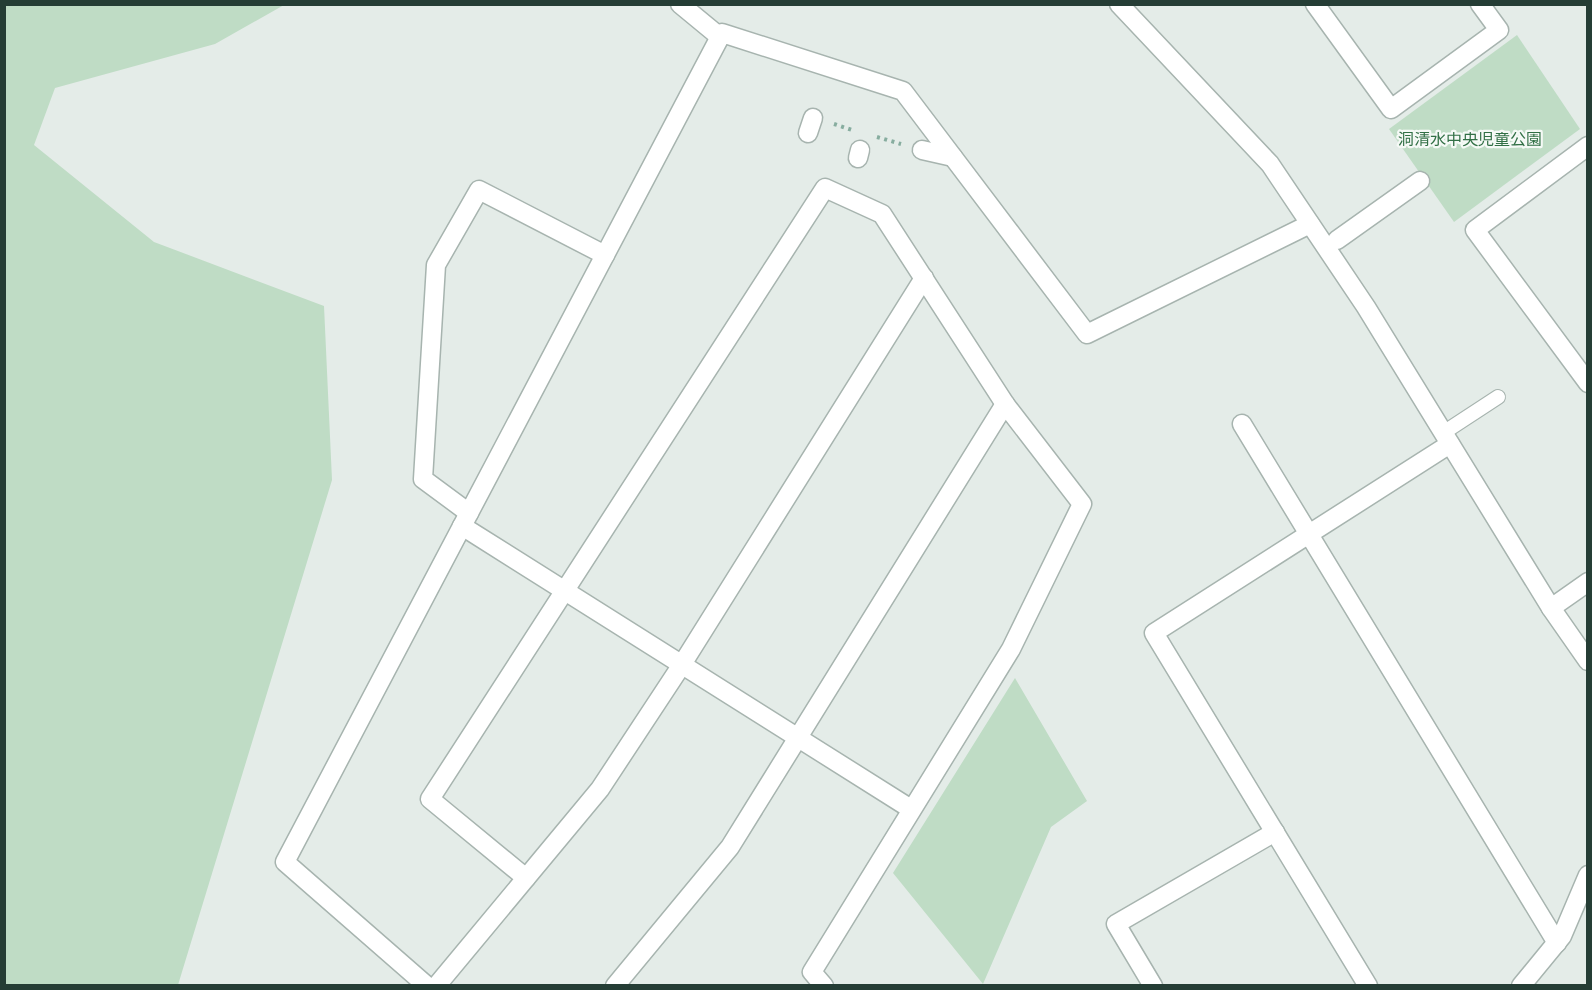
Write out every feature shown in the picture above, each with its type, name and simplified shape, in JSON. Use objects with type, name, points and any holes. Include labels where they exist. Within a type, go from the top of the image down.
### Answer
[{"type":"street","points":[[680,4],[720,37]]},
{"type":"street","points":[[1119,4],[1270,164],[1366,307],[1551,608],[1587,661]]},
{"type":"street","points":[[1315,4],[1391,109],[1499,30],[1480,4]]},
{"type":"street","points":[[924,278],[681,666],[600,789],[432,985],[285,862],[722,33],[903,91],[1087,334],[1310,224]]},
{"type":"street","points":[[922,150],[953,158]]},
{"type":"street","points":[[1585,152],[1475,230],[1587,383]]},
{"type":"street","points":[[1337,240],[1420,181]]},
{"type":"street","points":[[526,878],[430,799],[825,188],[846,193],[882,214],[1005,404],[1082,504],[1011,649],[812,972],[824,986]]},
{"type":"street","points":[[605,255],[478,190],[436,265],[423,479],[466,520],[564,592],[911,809]]},
{"type":"street","points":[[626,981],[730,847],[1005,404]]},
{"type":"street","points":[[1242,424],[1557,943]]},
{"type":"street","points":[[1368,986],[1154,633],[1309,534],[1446,439]]},
{"type":"street","points":[[1551,608],[1587,582]]},
{"type":"street","points":[[1153,986],[1116,924],[1275,832]]},
{"type":"street","points":[[1521,986],[1562,936],[1587,875]]},
{"type":"lane","points":[[1446,439],[1498,397]]},
{"type":"green space","points":[[5,4],[284,5],[215,44],[55,88],[34,145],[154,242],[324,306],[332,480],[178,985],[5,985]]},
{"type":"green space","name":"洞清水中央児童公園","points":[[1517,35],[1580,129],[1454,222],[1389,129]]},
{"type":"green space","points":[[1015,678],[1087,801],[1051,827],[983,984],[893,873]]}]
